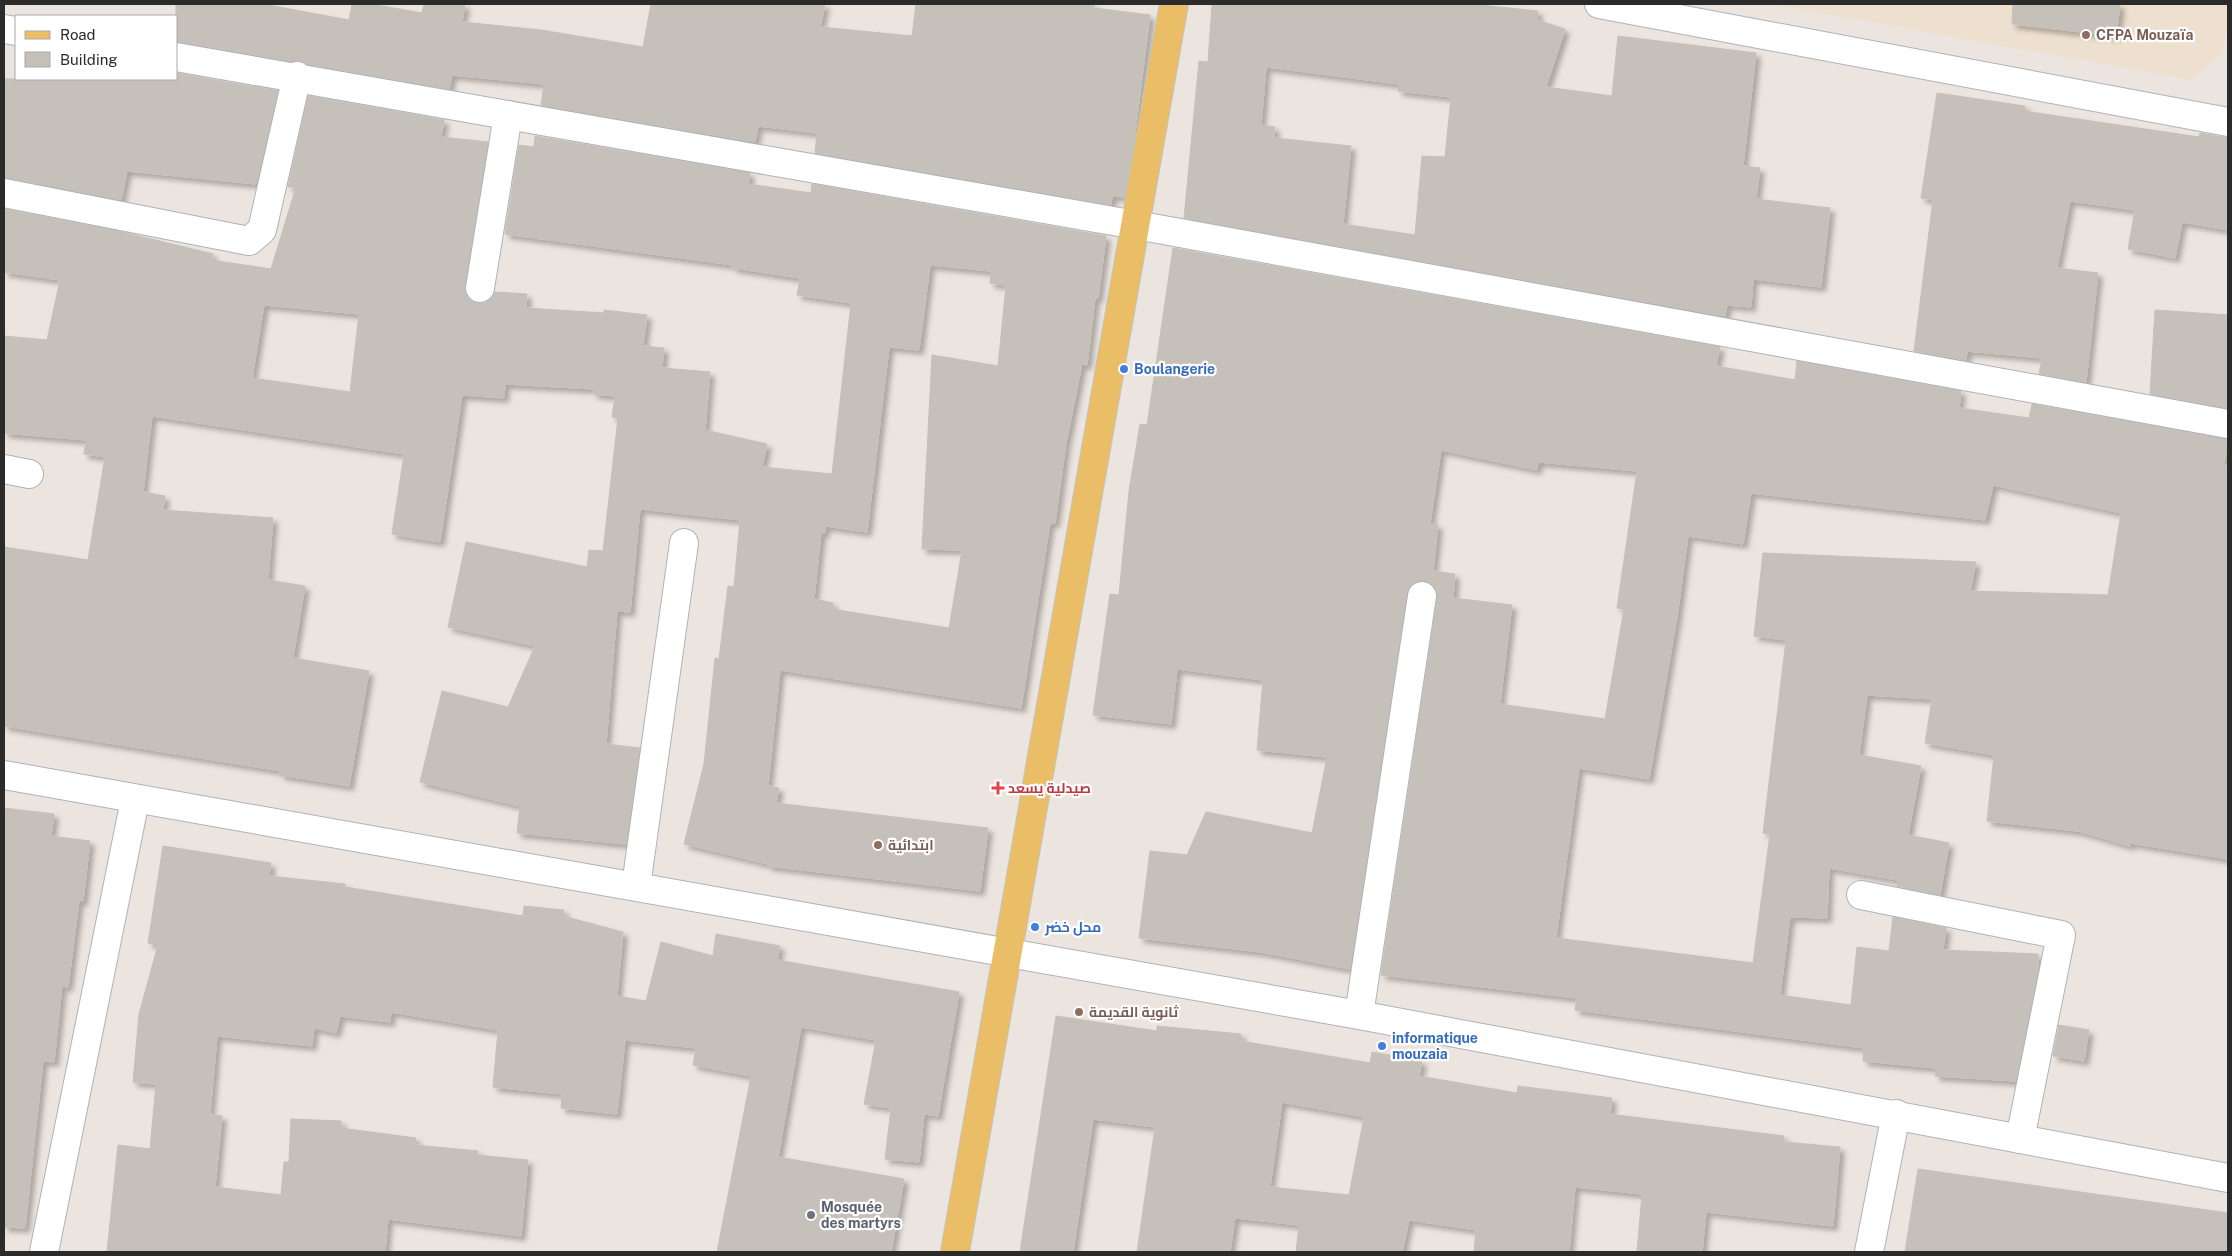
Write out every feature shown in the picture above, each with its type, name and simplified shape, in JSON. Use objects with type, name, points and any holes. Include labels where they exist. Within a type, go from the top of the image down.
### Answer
[{"type":"main road","points":[[955,1252],[1174,4]]},
{"type":"street","points":[[1599,4],[2228,122]]},
{"type":"street","points":[[178,57],[297,76],[508,115],[1136,225],[2228,424]]},
{"type":"street","points":[[4,193],[249,242],[262,230],[297,76]]},
{"type":"street","points":[[480,288],[508,115]]},
{"type":"street","points":[[636,886],[684,543]]},
{"type":"street","points":[[1359,1015],[1422,596]]},
{"type":"street","points":[[4,775],[135,800],[636,886],[1359,1015],[1896,1114],[2228,1178]]},
{"type":"street","points":[[44,1252],[135,800]]},
{"type":"street","points":[[1861,895],[2061,935],[2020,1139]]},
{"type":"street","points":[[1869,1252],[1896,1114]]},
{"type":"shaded area","name":"CFPA Mouzaïa","points":[[1771,4],[2228,4],[2228,19],[2222,52],[2192,80]]},
{"type":"building","points":[[176,4],[263,4],[349,20],[352,4],[371,4],[422,13],[424,4],[465,4],[462,22],[541,30],[643,47],[651,4],[825,4],[820,27],[912,36],[916,4],[1094,4],[1094,8],[1150,15],[1134,140],[1124,197],[1112,196],[1111,205],[815,153],[817,133],[758,126],[755,142],[541,105],[544,84],[452,75],[449,89],[307,64],[300,61],[178,42],[178,15],[176,15]]},
{"type":"building","points":[[1212,4],[1470,4],[1538,11],[1537,20],[1565,29],[1546,87],[1612,96],[1618,36],[1756,53],[1743,166],[1760,168],[1756,199],[1830,208],[1821,287],[1753,279],[1751,307],[1727,305],[1725,316],[1184,218],[1199,61],[1208,62]],"holes":[[[1266,67],[1399,84],[1398,91],[1451,97],[1445,157],[1422,156],[1415,235],[1343,224],[1351,146],[1274,138],[1275,127],[1261,125]]]},
{"type":"building","points":[[2013,4],[2120,4],[2116,36],[2012,24]]},
{"type":"building","points":[[178,73],[278,91],[256,184],[127,171],[121,200],[4,178],[4,79],[178,80]]},
{"type":"building","points":[[1937,93],[2025,106],[2024,111],[2199,137],[2200,133],[2228,138],[2228,230],[2182,222],[2175,258],[2128,249],[2135,210],[2070,201],[2057,268],[2098,273],[2086,382],[2039,374],[2042,358],[1967,351],[1966,360],[1914,351],[1933,200],[1921,198]]},
{"type":"building","points":[[308,96],[444,120],[441,137],[488,142],[465,286],[465,293],[470,300],[477,303],[485,303],[492,298],[495,292],[527,294],[526,308],[604,313],[604,310],[647,315],[643,346],[664,348],[662,368],[710,372],[705,430],[767,444],[762,467],[832,474],[851,303],[797,295],[800,278],[733,268],[733,265],[505,234],[519,145],[534,147],[535,136],[750,173],[748,184],[811,193],[812,184],[1106,236],[1098,298],[1095,298],[1087,365],[1082,364],[1066,443],[1055,523],[1050,523],[1021,708],[780,670],[768,786],[779,788],[776,803],[988,828],[980,891],[768,866],[768,864],[684,844],[704,764],[715,658],[719,659],[728,586],[734,587],[740,520],[640,509],[630,612],[617,611],[606,744],[640,748],[626,844],[517,833],[520,806],[420,782],[442,691],[508,707],[535,646],[448,627],[466,542],[587,567],[589,550],[603,551],[618,418],[612,417],[615,396],[593,394],[594,389],[505,384],[504,398],[462,395],[440,542],[392,534],[404,454],[152,416],[143,492],[165,496],[163,510],[273,518],[268,580],[305,586],[293,658],[369,671],[349,786],[280,775],[281,771],[4,726],[4,547],[88,560],[105,457],[84,454],[86,440],[4,433],[4,336],[47,340],[60,280],[4,272],[4,209],[114,230],[213,254],[211,260],[271,269],[296,187],[288,187]],"holes":[[[930,265],[991,271],[990,283],[1006,285],[998,366],[932,355],[922,549],[962,550],[949,628],[832,609],[833,603],[814,599],[821,533],[825,533],[825,526],[867,532],[889,347],[919,350]],[[264,305],[359,314],[350,392],[252,378]]]},
{"type":"building","points":[[1173,248],[1720,347],[1716,366],[1795,380],[1797,361],[1961,391],[1959,408],[2029,418],[2032,404],[2228,439],[2224,465],[2228,465],[2228,859],[2130,843],[2130,846],[2078,831],[1987,821],[1994,755],[1925,743],[1932,699],[1867,695],[1859,755],[1921,766],[1908,835],[1949,843],[1940,895],[1897,886],[1898,880],[1829,868],[1827,918],[1790,917],[1780,995],[1851,1005],[1857,947],[1889,951],[1893,917],[1946,928],[1943,950],[2038,954],[2038,972],[2016,1081],[1935,1076],[1936,1068],[1863,1061],[1864,1048],[1575,1010],[1577,998],[1381,975],[1437,598],[1437,591],[1432,584],[1417,581],[1410,586],[1407,594],[1350,969],[1261,952],[1139,938],[1150,851],[1187,855],[1206,812],[1312,833],[1327,757],[1257,750],[1263,680],[1177,669],[1171,724],[1093,715],[1110,594],[1119,595],[1129,491],[1140,424],[1147,425]],"holes":[[[1441,450],[1537,470],[1538,462],[1637,471],[1617,608],[1624,609],[1605,719],[1500,704],[1512,605],[1453,598],[1455,574],[1433,571],[1438,525],[1430,524]],[[1993,485],[2121,513],[2108,595],[1970,591],[1976,562],[1763,553],[1754,636],[1786,640],[1763,833],[1770,834],[1753,963],[1556,938],[1579,768],[1649,779],[1677,617],[1688,536],[1743,544],[1751,493],[1985,520]]]},
{"type":"building","points":[[2155,310],[2228,315],[2228,408],[2150,394]]},
{"type":"building","points":[[4,808],[54,814],[51,836],[90,841],[83,901],[79,900],[68,987],[62,986],[54,1062],[43,1061],[25,1228],[4,1227]]},
{"type":"building","points":[[163,846],[271,863],[269,876],[345,884],[345,887],[523,916],[524,906],[564,910],[563,916],[623,932],[617,996],[646,1001],[661,942],[713,956],[716,934],[780,946],[777,960],[959,992],[938,1116],[924,1114],[919,1162],[885,1159],[891,1108],[864,1104],[876,1040],[801,1027],[778,1157],[904,1179],[891,1252],[717,1252],[751,1076],[693,1065],[696,1048],[625,1040],[617,1114],[561,1108],[562,1094],[493,1087],[498,1030],[391,1012],[390,1022],[340,1016],[336,1033],[314,1028],[312,1046],[217,1036],[210,1114],[222,1116],[215,1187],[281,1195],[284,1162],[289,1162],[291,1119],[341,1121],[341,1128],[416,1138],[415,1145],[478,1151],[477,1155],[528,1160],[521,1236],[388,1219],[385,1252],[107,1252],[118,1145],[150,1149],[156,1084],[133,1082],[139,1014],[158,945],[148,943]]},
{"type":"building","points":[[1056,1016],[1157,1031],[1157,1026],[1241,1034],[1241,1041],[1370,1063],[1372,1052],[1422,1061],[1419,1076],[1517,1093],[1518,1086],[1612,1098],[1610,1114],[1784,1136],[1783,1142],[1840,1147],[1833,1226],[1706,1212],[1702,1252],[1637,1252],[1642,1194],[1575,1187],[1569,1252],[1474,1252],[1476,1230],[1409,1220],[1402,1252],[1296,1252],[1299,1225],[1235,1218],[1230,1252],[1137,1252],[1155,1127],[1093,1119],[1073,1252],[1020,1252]],"holes":[[[1282,1102],[1364,1117],[1349,1195],[1270,1187]]]},
{"type":"building","points":[[2059,1025],[2089,1030],[2084,1061],[2053,1056]]},
{"type":"building","points":[[1918,1169],[2228,1213],[2228,1252],[1905,1252]]},
{"type":"place","name":"CFPA Mouzaïa","points":[[2086,35]]},
{"type":"place","name":"Boulangerie","points":[[1124,369]]},
{"type":"place","name":"صيدلية يسعد","points":[[998,788]]},
{"type":"place","name":"ابتدائية","points":[[878,845]]},
{"type":"place","name":"محل خضر","points":[[1035,927]]},
{"type":"place","name":"ثانوية القديمة","points":[[1079,1012]]},
{"type":"place","name":"informatique mouzaia","points":[[1382,1046]]},
{"type":"place","name":"Mosquée des martyrs","points":[[811,1215]]}]
